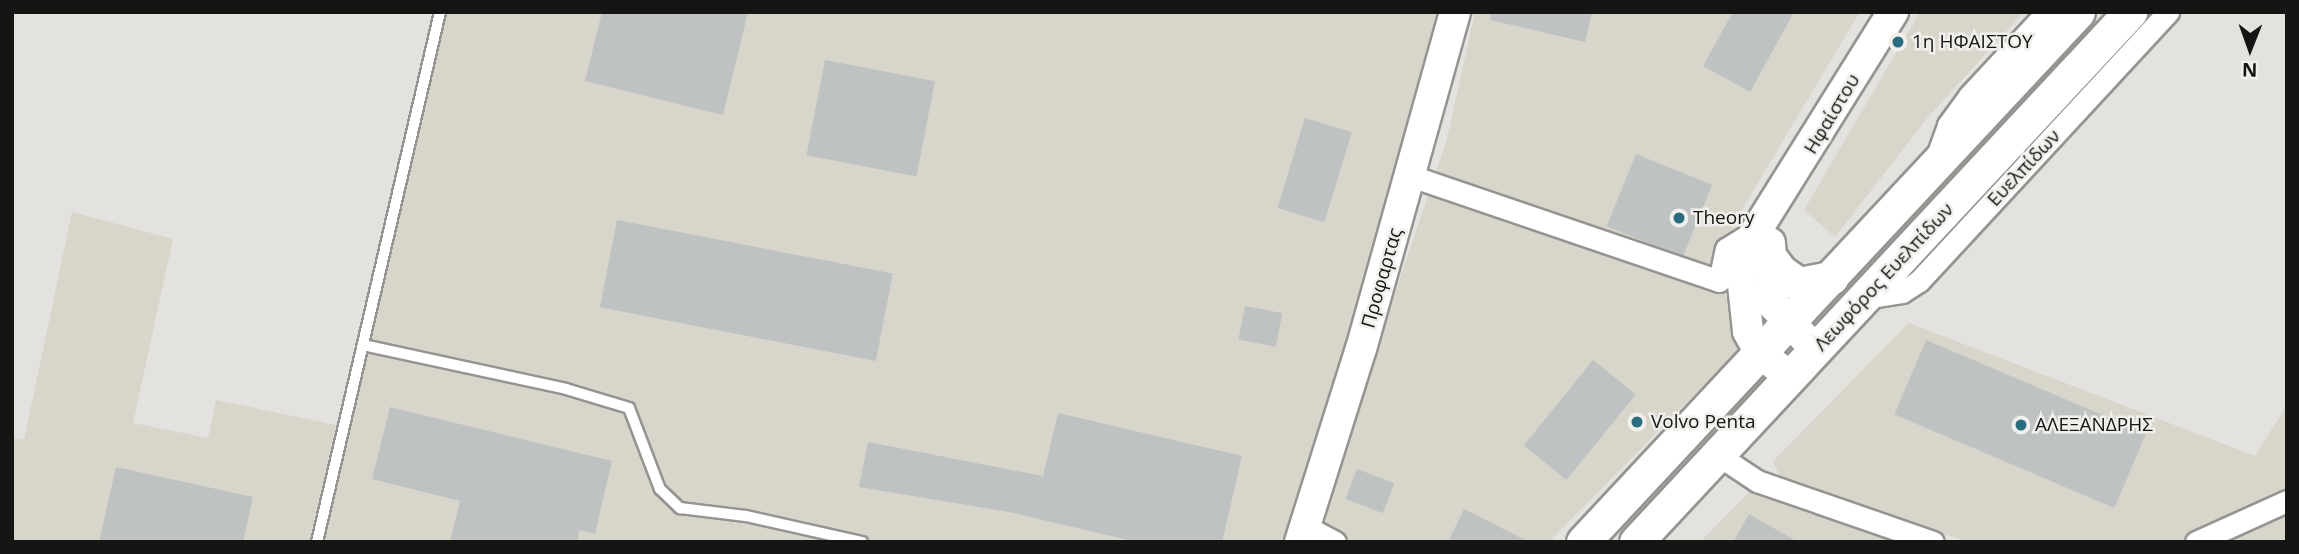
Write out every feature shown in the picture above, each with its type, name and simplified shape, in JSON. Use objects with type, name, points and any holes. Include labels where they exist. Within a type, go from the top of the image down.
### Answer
[{"type":"main road","name":"Λεωφόρος Ευελπίδων","points":[[1760,353],[2078,12]]},
{"type":"main road","name":"Λεωφόρος Ευελπίδων","points":[[1636,542],[2130,12]]},
{"type":"main road","points":[[1765,234],[1781,272],[1799,284],[1831,278]]},
{"type":"main road","points":[[1584,542],[1760,353]]},
{"type":"street","name":"Προφαρτας","points":[[1302,534],[1412,176],[1455,12]]},
{"type":"street","name":"Ηφαίστου","points":[[1790,377],[1760,353],[1748,331],[1743,308],[1742,276],[1893,12]]},
{"type":"street","points":[[1931,171],[1948,125],[1969,96],[2047,12]]},
{"type":"street","name":"Ευελπίδων","points":[[1865,298],[1902,292],[1919,281],[2168,12]]},
{"type":"street","points":[[1412,176],[1719,281],[1727,249],[1765,234],[1774,306],[1788,325],[1816,350]]},
{"type":"street","points":[[1718,455],[1757,481],[1933,542]]},
{"type":"street","points":[[2196,542],[2287,501]]},
{"type":"street","points":[[1302,534],[1335,542]]},
{"type":"lane","points":[[317,542],[440,12]]},
{"type":"lane","points":[[363,345],[566,389],[629,408],[660,489],[681,508],[746,516],[862,542]]},
{"type":"shaded area","points":[[439,12],[1447,12],[1360,318],[1285,542],[324,542],[371,312],[365,309]]},
{"type":"shaded area","points":[[1475,12],[1860,12],[1735,221],[1723,281],[1737,351],[1549,542],[1320,542],[1349,430],[1447,139]]},
{"type":"shaded area","points":[[1920,12],[2024,12],[1928,117],[1835,237],[1804,210]]},
{"type":"shaded area","points":[[72,212],[173,239],[133,423],[208,438],[216,400],[336,425],[309,542],[12,542],[12,438],[24,440]]},
{"type":"shaded area","points":[[1909,323],[2255,456],[2287,405],[2287,493],[2177,542],[1969,542],[1782,482],[1773,461]]},
{"type":"shaded area","points":[[1750,491],[1909,542],[1700,542]]},
{"type":"shaded area","points":[[2287,512],[2287,542],[2218,542]]},
{"type":"building","points":[[602,12],[748,12],[723,115],[585,81]]},
{"type":"building","points":[[1491,12],[1592,12],[1585,42],[1490,20]]},
{"type":"building","points":[[1733,12],[1794,12],[1750,92],[1703,66]]},
{"type":"building","points":[[825,60],[935,81],[916,177],[806,155]]},
{"type":"building","points":[[1305,118],[1352,132],[1324,222],[1278,208]]},
{"type":"building","points":[[1636,154],[1712,185],[1683,257],[1607,226]]},
{"type":"building","points":[[617,220],[893,274],[876,361],[600,307]]},
{"type":"building","points":[[1245,306],[1282,313],[1276,347],[1239,339]]},
{"type":"building","name":"ΑΛΕΞΑΝΔΡΗΣ","points":[[1926,340],[2146,433],[2114,508],[1894,415]]},
{"type":"building","points":[[1593,360],[1636,395],[1567,480],[1524,445]]},
{"type":"building","points":[[390,407],[612,461],[595,534],[579,530],[578,542],[450,542],[460,501],[372,479]]},
{"type":"building","points":[[1058,413],[1242,456],[1222,542],[1137,542],[1009,512],[859,487],[868,442],[1043,476]]},
{"type":"building","points":[[116,467],[253,497],[243,542],[99,542]]},
{"type":"building","points":[[1357,469],[1394,483],[1383,513],[1346,499]]},
{"type":"building","points":[[1464,509],[1529,542],[1448,542]]},
{"type":"building","points":[[1749,514],[1798,542],[1733,542]]},
{"type":"place","name":"1η ΗΦΑΙΣΤΟΥ","points":[[1898,42]]},
{"type":"place","name":"Theory","points":[[1679,218]]},
{"type":"place","name":"Volvo Penta","points":[[1637,422]]},
{"type":"place","name":"ΑΛΕΞΑΝΔΡΗΣ","points":[[2021,425]]}]
